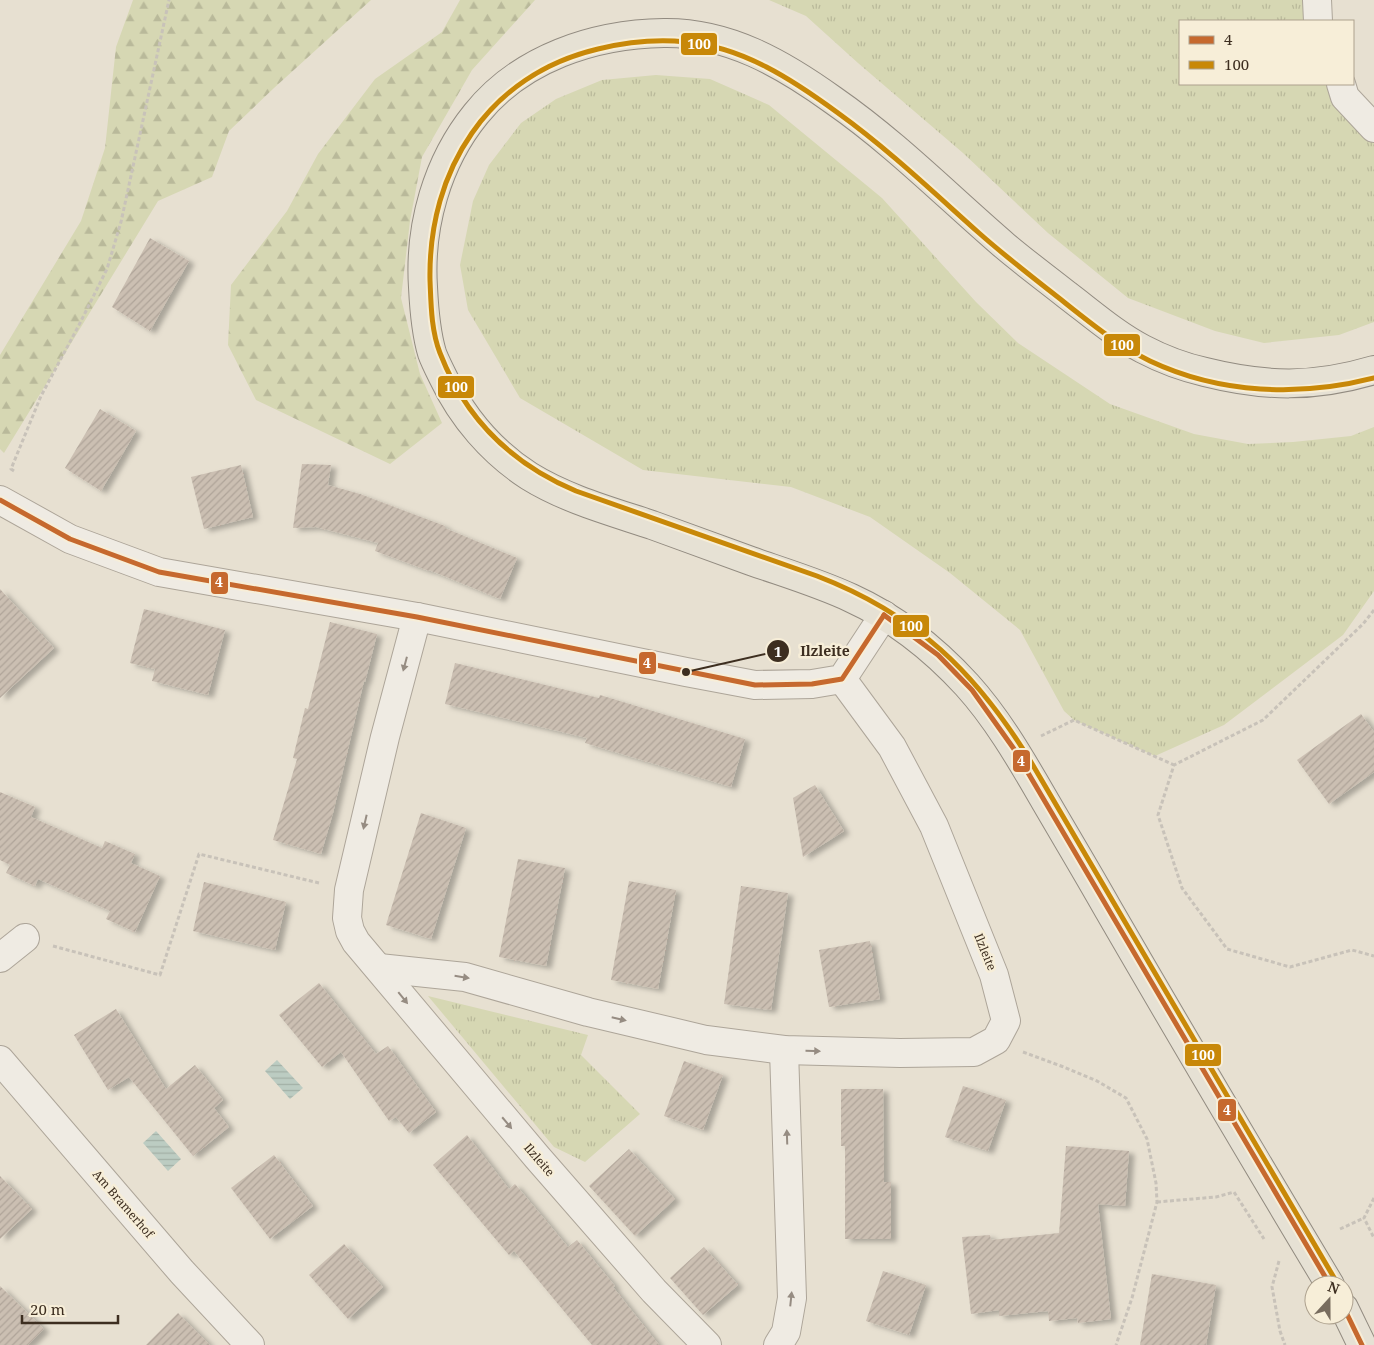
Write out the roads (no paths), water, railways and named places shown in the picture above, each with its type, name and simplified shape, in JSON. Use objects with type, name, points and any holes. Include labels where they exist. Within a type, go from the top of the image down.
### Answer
[{"type":"main road","points":[[1324,1275],[1014,749],[972,690],[938,655],[884,615],[849,597],[808,580],[578,500],[530,476],[500,453],[471,424],[450,392],[432,354],[422,280],[425,237],[433,198],[442,171],[456,142],[478,111],[509,81],[536,64],[584,43],[627,35],[673,32],[728,42],[766,57],[809,83],[859,118],[928,176],[1010,251],[1119,334],[1145,350],[1184,367],[1255,383],[1290,385],[1329,382],[1374,370]]},
{"type":"main road","points":[[1352,1325],[1362,1345]]},
{"type":"street","points":[[1317,0],[1318,20]]},
{"type":"street","points":[[1341,85],[1345,97],[1374,128]]},
{"type":"street","points":[[0,500],[70,539],[159,572],[417,617],[755,685],[812,684],[842,679],[884,615]]},
{"type":"street","name":"Ilzleite","points":[[417,617],[385,737],[349,890],[347,918],[350,931],[356,942],[537,1158],[654,1291],[707,1345]]},
{"type":"street","name":"Ilzleite","points":[[784,1050],[900,1054],[974,1052],[996,1040],[1006,1021],[994,975],[934,826],[892,747],[842,679]]},
{"type":"street","points":[[0,958],[25,938]]},
{"type":"street","points":[[379,968],[465,977],[588,1012],[706,1040],[784,1050],[792,1298],[786,1332],[778,1345]]},
{"type":"street","name":"Am Bramerhof","points":[[0,1060],[182,1272],[250,1345]]},
{"type":"place","name":"Ilzleite","points":[[686,672]]}]
